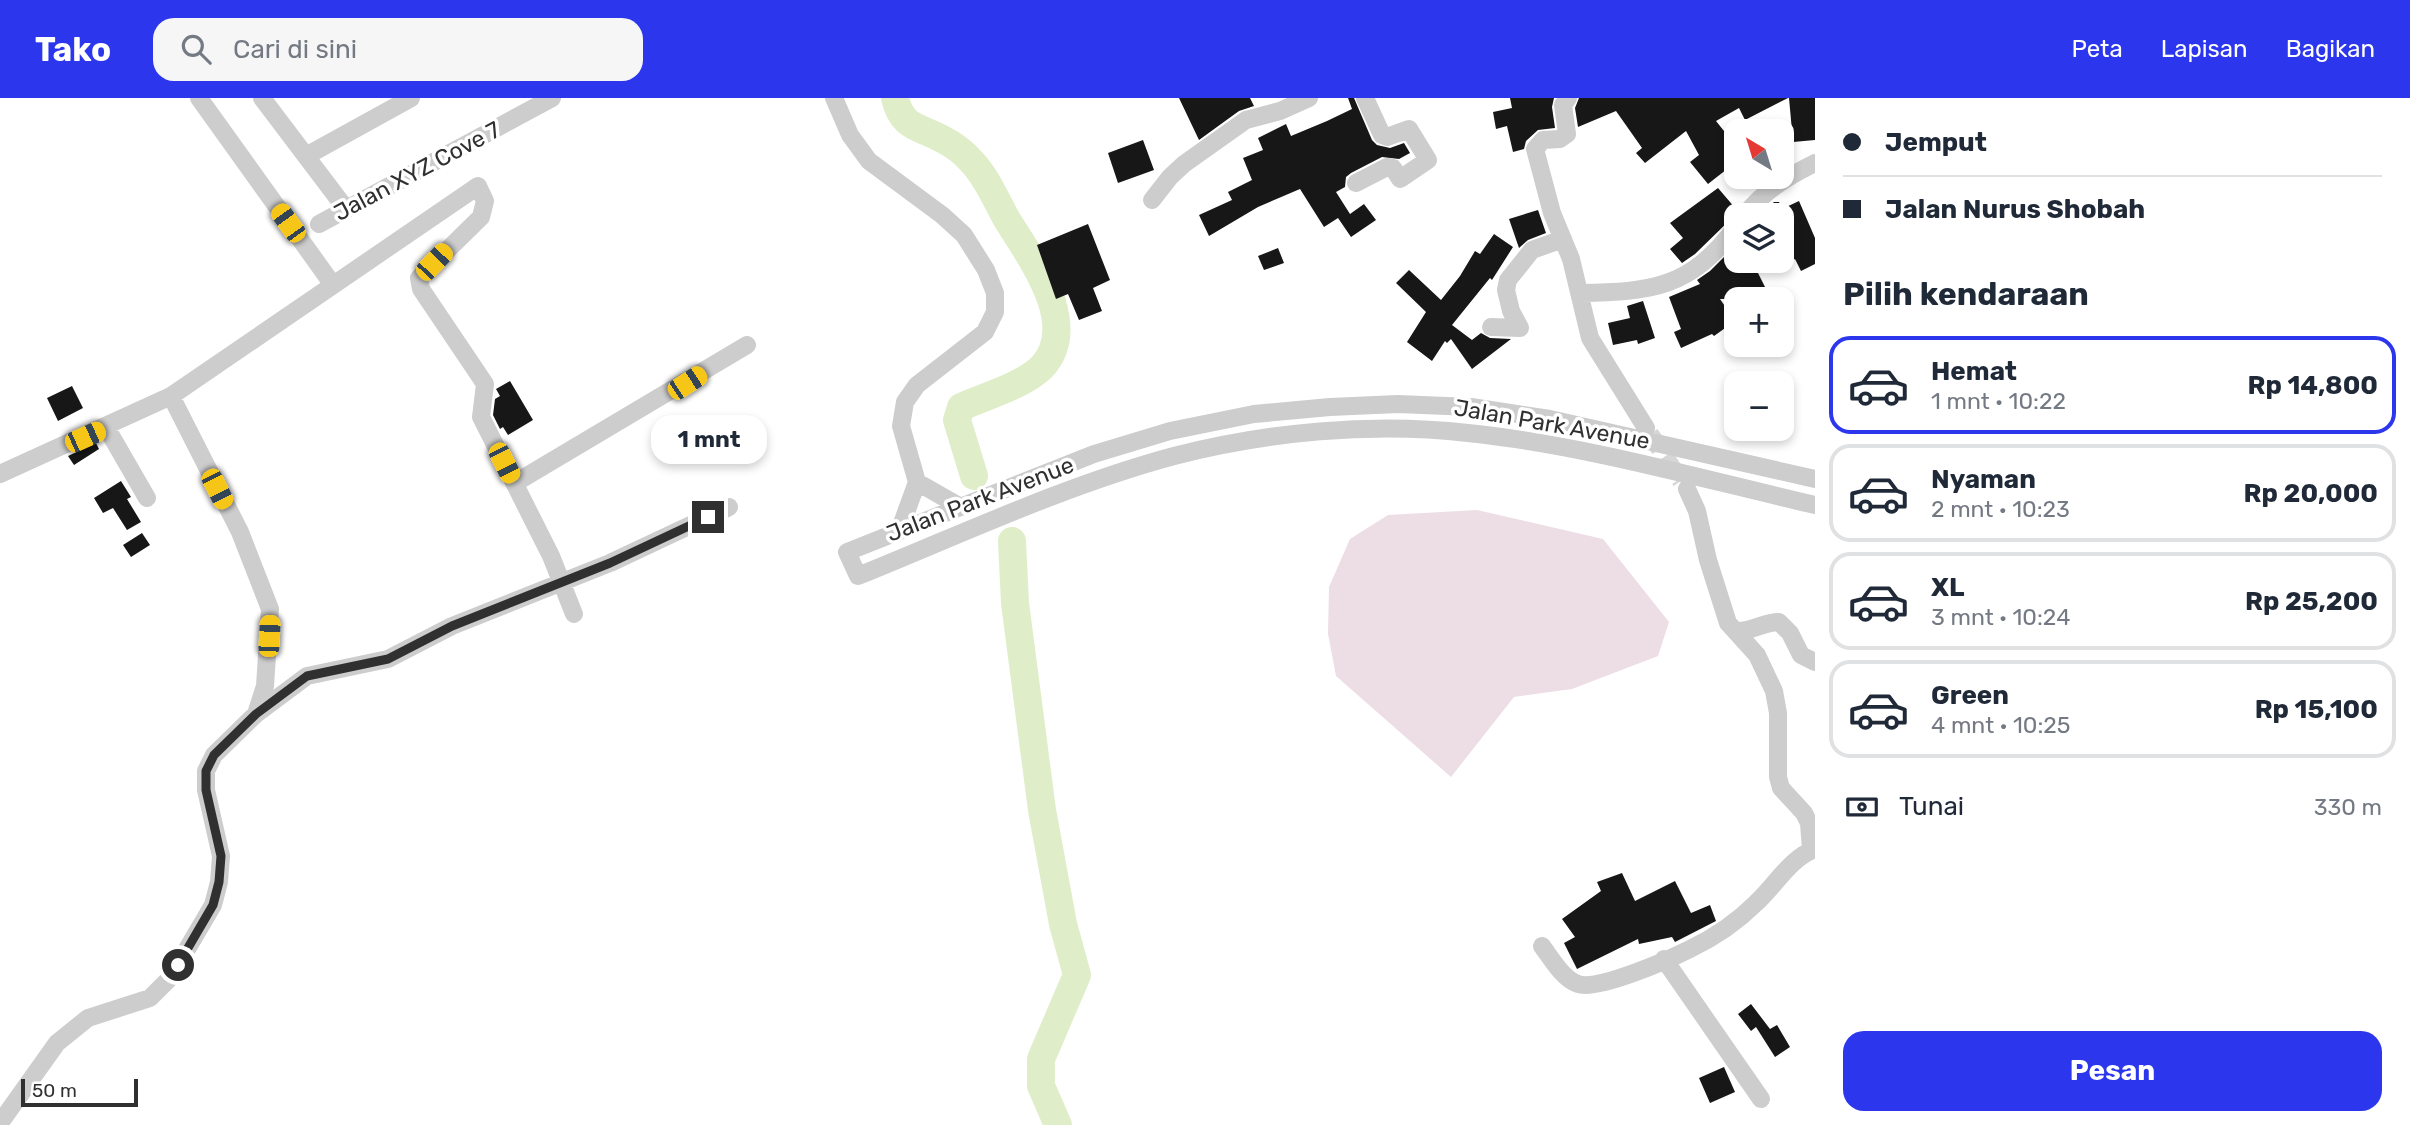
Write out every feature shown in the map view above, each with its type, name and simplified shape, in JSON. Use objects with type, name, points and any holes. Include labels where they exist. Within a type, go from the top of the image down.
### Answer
[{"type":"street","points":[[199,98],[332,285]]},
{"type":"street","points":[[306,156],[411,98]]},
{"type":"street","name":"Jalan XYZ Cove 7","points":[[319,224],[552,98]]},
{"type":"street","points":[[834,98],[850,135],[869,161],[942,215],[964,235],[986,270],[995,293],[995,312],[985,332],[917,385],[905,402],[901,426],[917,482],[900,529]]},
{"type":"street","points":[[1152,200],[1184,164],[1246,120],[1276,105],[1309,98]]},
{"type":"street","points":[[1356,183],[1387,167],[1393,168],[1400,179],[1428,160],[1409,129],[1387,137],[1382,135],[1365,98]]},
{"type":"street","points":[[1568,98],[1563,105],[1567,134],[1560,139],[1543,140],[1535,149],[1590,338],[1646,428]]},
{"type":"street","points":[[265,99],[346,209]]},
{"type":"street","points":[[1757,203],[1775,186],[1815,163]]},
{"type":"street","points":[[0,474],[172,396],[478,186],[485,201],[481,216],[422,275],[419,282],[421,289],[485,384],[480,414],[563,583],[574,614]]},
{"type":"street","points":[[1491,327],[1520,328],[1511,311],[1506,290],[1508,280],[1532,250],[1563,239]]},
{"type":"street","points":[[1579,293],[1643,289],[1677,281],[1696,270],[1724,243]]},
{"type":"street","points":[[515,483],[747,345]]},
{"type":"street","points":[[172,396],[240,532],[270,609],[265,686],[256,714]]},
{"type":"street","name":"Jalan Park Avenue","points":[[1815,479],[1550,419],[1471,407],[1398,404],[1330,407],[1254,414],[1170,431],[1094,454],[847,552],[858,576],[1103,478],[1176,456],[1258,439],[1332,432],[1398,429],[1468,432],[1546,445],[1815,505]]},
{"type":"street","points":[[1330,407],[1332,432]]},
{"type":"street","points":[[106,427],[147,498]]},
{"type":"street","points":[[917,482],[959,506]]},
{"type":"street","points":[[1542,946],[1563,972],[1580,985],[1591,986],[1610,980],[1691,948],[1744,914],[1785,871],[1813,849],[1809,823],[1804,813],[1781,788],[1778,777],[1778,713],[1774,691],[1758,654],[1728,623],[1708,560],[1697,511],[1687,489]]},
{"type":"street","points":[[0,1124],[57,1043],[88,1017],[150,998],[170,978],[213,905],[219,882],[221,856],[206,790],[206,771],[214,755],[256,714],[307,676],[377,663],[452,626],[563,583],[729,508]]},
{"type":"street","points":[[1738,631],[1748,631],[1768,622],[1779,622],[1790,633],[1801,655],[1815,662]]},
{"type":"street","points":[[1664,959],[1761,1099]]},
{"type":"shaded area","points":[[1477,510],[1603,539],[1669,622],[1658,656],[1572,689],[1514,697],[1451,777],[1336,676],[1328,634],[1329,587],[1350,539],[1388,515]]},
{"type":"building","points":[[1179,98],[1250,98],[1254,106],[1239,111],[1199,140]]},
{"type":"building","points":[[1348,98],[1354,98],[1372,140],[1377,145],[1390,148],[1404,143],[1410,153],[1399,159],[1382,157],[1351,173],[1346,177],[1345,187],[1336,192],[1350,214],[1364,204],[1376,220],[1351,237],[1338,218],[1324,227],[1300,189],[1258,207],[1209,236],[1199,215],[1232,200],[1228,192],[1252,180],[1243,158],[1263,150],[1258,138],[1286,124],[1291,136],[1327,121],[1352,109]]},
{"type":"building","points":[[1510,98],[1554,98],[1552,107],[1555,128],[1538,130],[1526,141],[1524,149],[1513,152],[1507,126],[1496,129],[1493,112],[1512,108]]},
{"type":"building","points":[[1579,98],[1788,98],[1747,119],[1739,108],[1716,121],[1724,131],[1724,171],[1708,184],[1690,162],[1699,155],[1686,131],[1645,163],[1636,153],[1642,148],[1616,111],[1578,127],[1575,108]]},
{"type":"building","points":[[1789,98],[1815,98],[1815,140],[1794,142],[1794,119],[1791,119]]},
{"type":"building","points":[[1143,140],[1154,170],[1118,183],[1108,153]]},
{"type":"building","points":[[1718,188],[1731,203],[1724,203],[1724,226],[1682,263],[1670,249],[1683,238],[1670,223]]},
{"type":"building","points":[[1799,201],[1815,238],[1815,264],[1801,271],[1794,260],[1794,203]]},
{"type":"building","points":[[1538,210],[1546,233],[1528,240],[1519,248],[1509,219]]},
{"type":"building","points":[[1088,224],[1110,280],[1093,288],[1102,311],[1079,320],[1068,294],[1056,299],[1037,245]]},
{"type":"building","points":[[1494,234],[1513,247],[1492,280],[1490,278],[1452,325],[1472,340],[1481,333],[1490,338],[1511,339],[1472,369],[1451,339],[1447,343],[1445,341],[1432,361],[1407,342],[1426,312],[1396,283],[1409,270],[1441,300],[1475,251],[1480,254]]},
{"type":"building","points":[[1278,248],[1284,263],[1264,270],[1258,256]]},
{"type":"building","points":[[1724,257],[1724,273],[1758,273],[1765,287],[1724,287],[1724,299],[1720,299],[1724,305],[1724,329],[1714,336],[1712,334],[1681,348],[1674,332],[1681,329],[1669,297],[1700,284],[1697,280]]},
{"type":"building","points":[[1643,301],[1655,338],[1638,344],[1637,340],[1613,345],[1608,323],[1630,318],[1627,306]]},
{"type":"building","points":[[510,381],[533,420],[508,435],[503,427],[500,429],[493,415],[495,399],[500,396],[496,389]]},
{"type":"building","points":[[72,386],[83,408],[58,421],[47,398]]},
{"type":"building","points":[[96,443],[99,449],[74,465],[68,456]]},
{"type":"building","points":[[121,481],[131,497],[127,499],[141,522],[127,530],[113,508],[103,513],[94,498]]},
{"type":"building","points":[[142,533],[150,545],[131,557],[123,545]]},
{"type":"building","points":[[1622,873],[1635,901],[1675,881],[1691,913],[1710,905],[1716,921],[1675,942],[1672,937],[1639,944],[1638,939],[1577,969],[1564,943],[1575,937],[1562,919],[1601,891],[1597,882]]},
{"type":"building","points":[[1751,1004],[1770,1029],[1777,1025],[1790,1047],[1775,1057],[1756,1027],[1751,1031],[1738,1014]]},
{"type":"building","points":[[1724,1067],[1735,1092],[1710,1103],[1699,1078]]},
{"type":"waterway","points":[[895,98],[902,116],[907,121],[952,145],[978,169],[1038,271],[1054,311],[1056,331],[1053,350],[1042,367],[1015,385],[961,407],[957,420],[974,476]]},
{"type":"waterway","points":[[1012,541],[1015,603],[1042,810],[1063,924],[1077,975],[1041,1059],[1041,1086],[1058,1125]]},
{"type":"tunnel","points":[[1650,434],[1681,481]]},
{"type":"route","points":[[178,965],[213,905],[219,882],[221,856],[206,790],[206,771],[214,755],[256,714],[307,676],[388,659],[452,626],[610,563],[708,517]]}]
